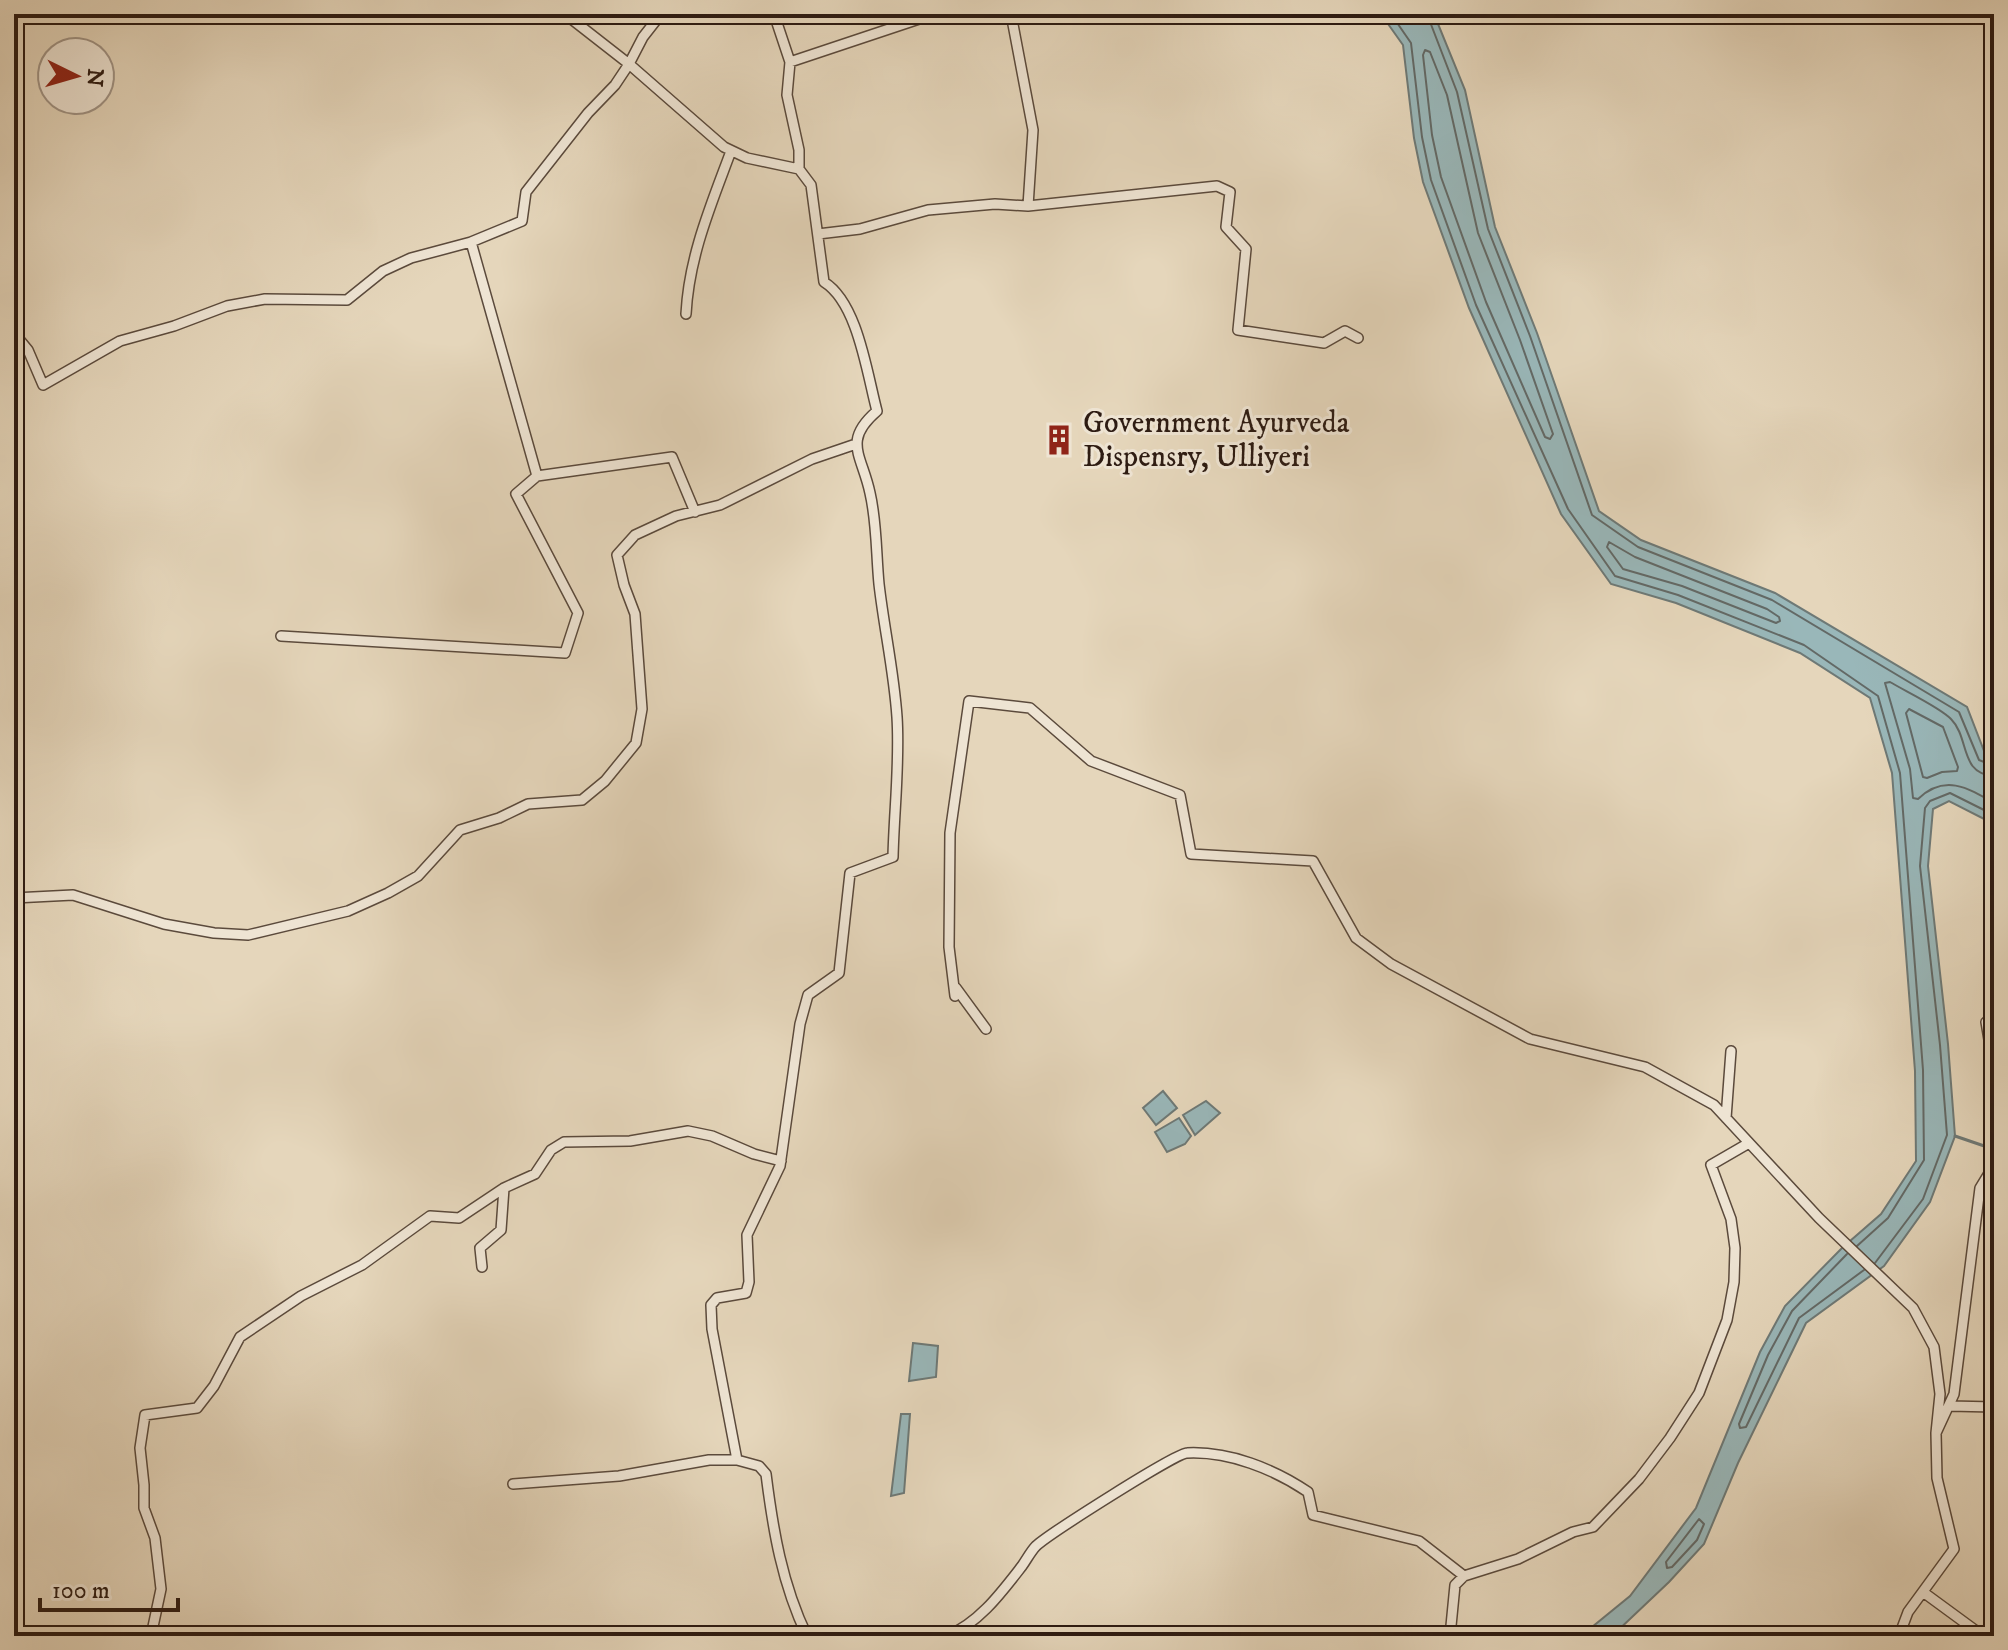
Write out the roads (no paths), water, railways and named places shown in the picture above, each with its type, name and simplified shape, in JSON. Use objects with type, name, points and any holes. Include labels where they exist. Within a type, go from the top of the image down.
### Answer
[{"type":"street","points":[[565,14],[731,151],[747,158],[799,169]]},
{"type":"street","points":[[14,333],[28,350],[43,385],[120,341],[174,326],[227,306],[265,299],[347,300],[383,271],[411,258],[471,242],[522,221],[526,192],[629,64],[643,37],[661,14]]},
{"type":"street","points":[[737,1460],[712,1329],[711,1305],[717,1298],[746,1293],[749,1282],[747,1235],[781,1161],[800,1024],[808,995],[839,973],[850,873],[893,857],[897,721],[892,658],[879,584],[876,527],[856,444],[861,426],[877,411],[850,312],[836,290],[824,282],[811,185],[799,169],[799,150],[787,95],[790,62],[774,14]]},
{"type":"street","points":[[790,62],[934,14]]},
{"type":"street","points":[[1011,14],[1033,130],[1028,206]]},
{"type":"street","points":[[686,314],[698,240],[731,151]]},
{"type":"street","points":[[818,234],[860,229],[928,210],[995,204],[1028,206],[1217,186],[1230,192],[1226,227],[1246,249],[1238,330],[1324,343],[1345,331],[1358,338]]},
{"type":"street","points":[[471,242],[537,476]]},
{"type":"street","points":[[14,898],[73,895],[164,924],[214,933],[248,935],[348,911],[388,893],[418,876],[460,830],[499,818],[528,804],[582,800],[605,781],[636,743],[642,709],[635,614],[617,555],[635,535],[676,516],[720,505],[812,459],[856,444]]},
{"type":"street","points":[[281,636],[565,653],[578,613],[516,494],[537,476],[672,457],[695,512]]},
{"type":"street","points":[[955,996],[949,947],[950,833],[969,701],[1030,708],[1091,761],[1180,795],[1191,854],[1313,861],[1356,938],[1391,964],[1530,1039],[1645,1067],[1714,1105],[1819,1218],[1913,1308],[1934,1347],[1940,1394],[1936,1433],[1937,1478],[1954,1549],[1908,1612],[1899,1636]]},
{"type":"street","points":[[954,985],[986,1029]]},
{"type":"street","points":[[1994,1017],[1986,1022],[1994,1069]]},
{"type":"street","points":[[1726,1118],[1731,1051]]},
{"type":"street","points":[[151,1636],[161,1589],[155,1538],[144,1508],[140,1448],[145,1415],[197,1408],[214,1386],[240,1337],[301,1296],[362,1265],[430,1216],[459,1218],[504,1188],[535,1174],[551,1150],[564,1142],[630,1141],[688,1131],[712,1136],[754,1154],[781,1161]]},
{"type":"street","points":[[1450,1636],[1455,1585],[1464,1576],[1518,1559],[1573,1532],[1593,1527],[1639,1479],[1699,1393],[1727,1320],[1734,1282],[1735,1248],[1731,1219],[1711,1165],[1749,1143]]},
{"type":"street","points":[[1936,1433],[1954,1394],[1980,1188],[1994,1165]]},
{"type":"street","points":[[482,1267],[480,1248],[501,1230],[504,1188]]},
{"type":"street","points":[[1950,1406],[1994,1407]]},
{"type":"street","points":[[947,1636],[964,1629],[995,1599],[1036,1546],[1184,1452],[1227,1458],[1288,1478],[1308,1492],[1313,1515],[1419,1541],[1464,1576]]},
{"type":"street","points":[[513,1484],[619,1476],[709,1460],[737,1460],[759,1466],[766,1474],[781,1570],[807,1636]]},
{"type":"street","points":[[1923,1592],[1983,1636]]},
{"type":"water","points":[[1381,14],[1434,14],[1465,90],[1495,227],[1537,333],[1599,511],[1641,540],[1775,593],[1967,707],[1986,756],[1994,759],[1994,824],[1949,801],[1933,809],[1928,866],[1955,1136],[1930,1202],[1884,1266],[1806,1323],[1738,1463],[1704,1544],[1612,1636],[1581,1636],[1630,1596],[1696,1508],[1760,1352],[1785,1306],[1842,1248],[1881,1214],[1916,1161],[1915,1071],[1892,773],[1870,698],[1800,653],[1676,603],[1611,584],[1561,514],[1469,308],[1423,182],[1414,138],[1403,45]]},
{"type":"water","points":[[1163,1091],[1177,1108],[1156,1125],[1143,1108]]},
{"type":"water","points":[[1206,1101],[1220,1113],[1195,1135],[1183,1115]]},
{"type":"water","points":[[1179,1118],[1191,1136],[1185,1144],[1167,1152],[1155,1132]]},
{"type":"water","points":[[913,1343],[938,1346],[936,1377],[909,1381]]},
{"type":"water","points":[[901,1414],[910,1414],[904,1493],[891,1496]]},
{"type":"waterway","points":[[1955,1136],[1993,1149]]},
{"type":"place","name":"Government Ayurveda Dispensry, Ulliyeri","points":[[1059,440]]}]
